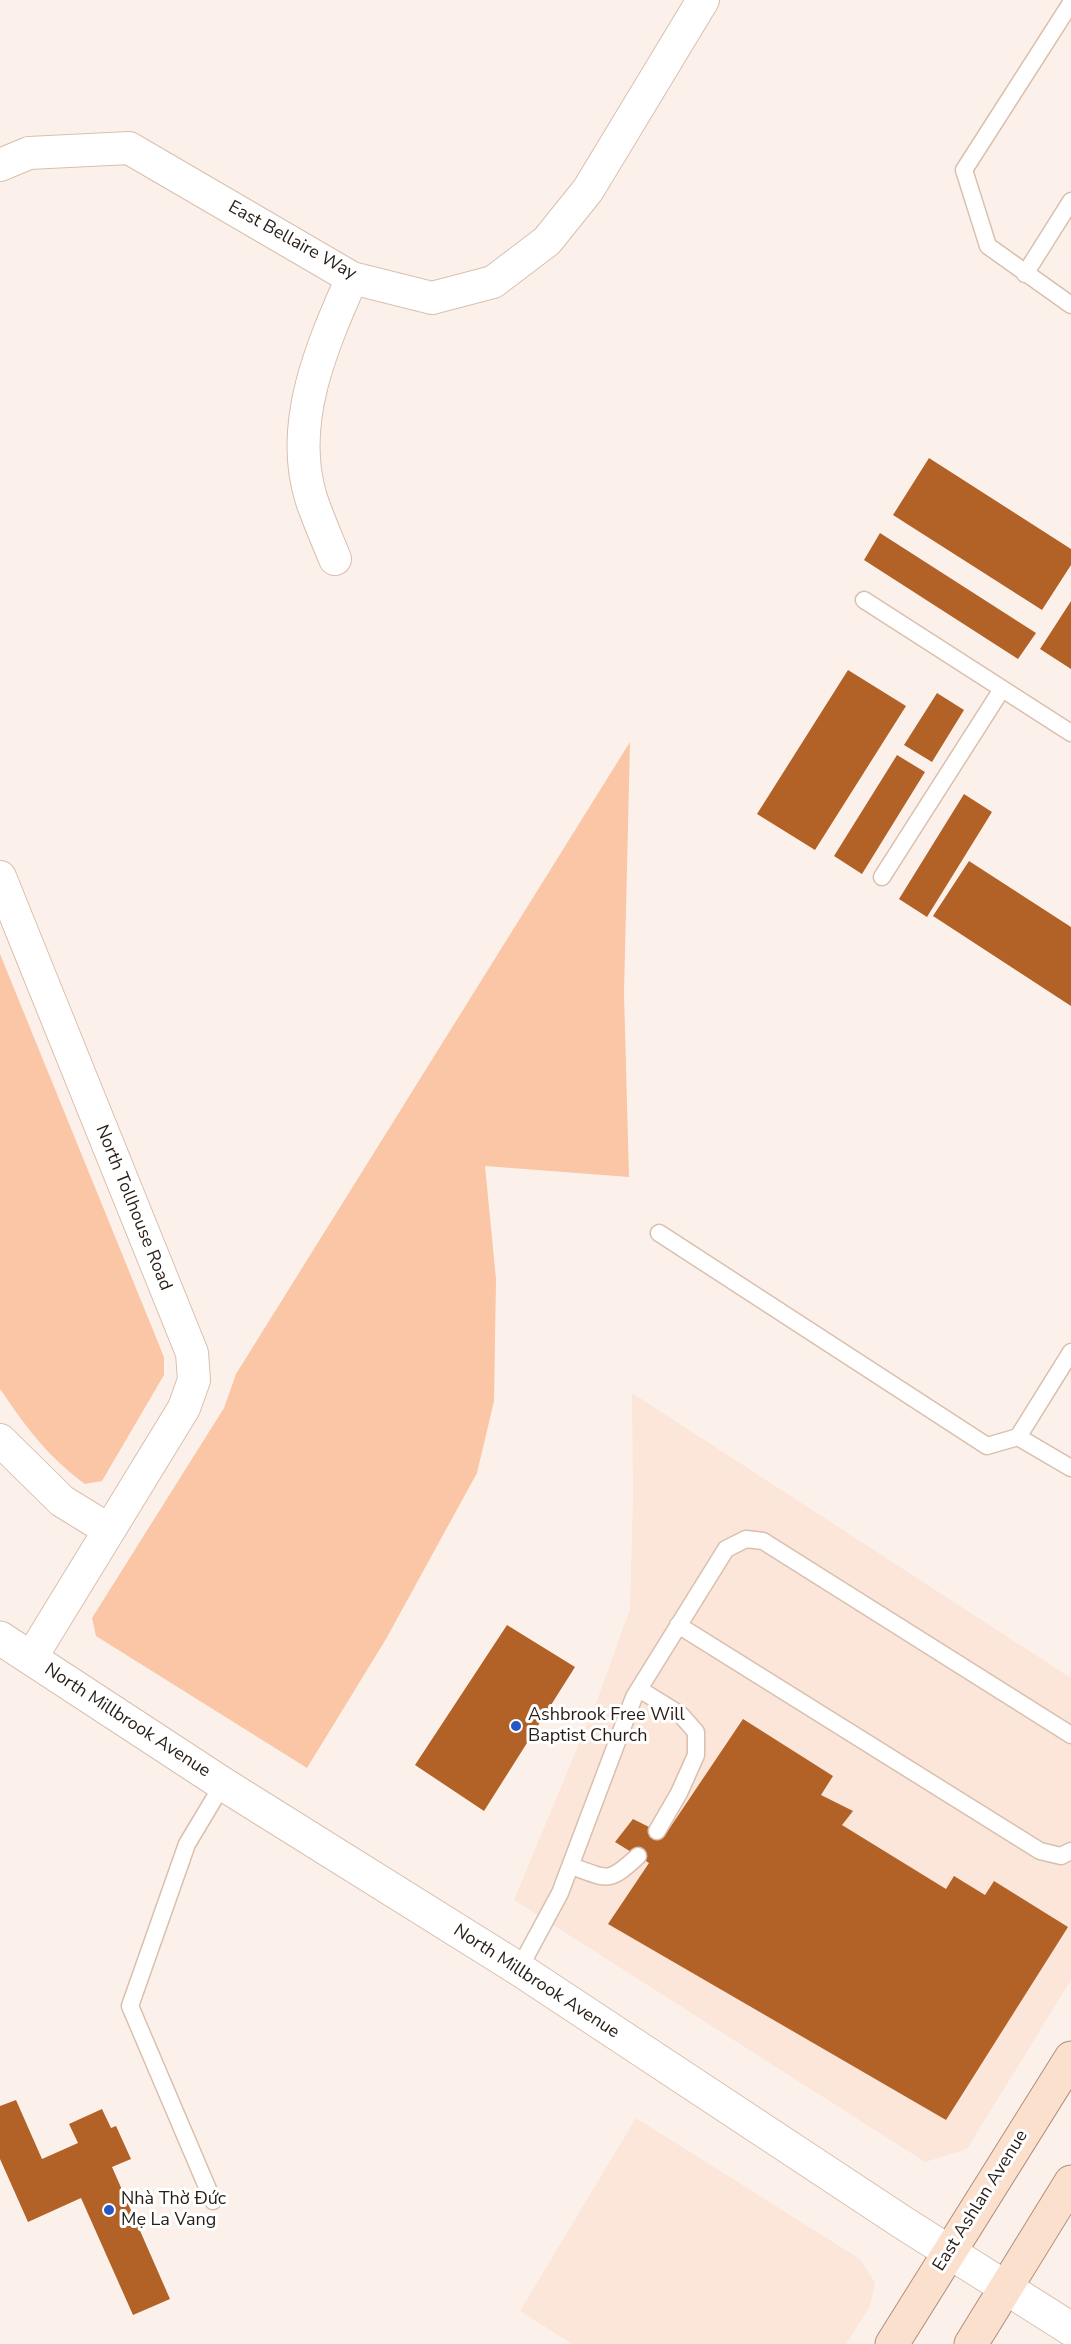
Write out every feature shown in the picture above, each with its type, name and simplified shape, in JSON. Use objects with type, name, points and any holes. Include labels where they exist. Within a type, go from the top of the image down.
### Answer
[{"type":"main road","name":"East Ashlan Avenue","points":[[892,2344],[1071,2058]]},
{"type":"main road","points":[[971,2344],[1071,2182]]},
{"type":"street","name":"East Bellaire Way","points":[[0,165],[28,153],[129,147],[352,278],[432,298],[493,282],[547,241],[588,190],[703,0]]},
{"type":"street","points":[[335,558],[311,497],[303,452],[307,399],[332,323],[352,278]]},
{"type":"street","name":"North Tollhouse Road","points":[[0,878],[192,1353],[194,1380],[184,1408],[31,1658]]},
{"type":"street","points":[[0,1440],[62,1501],[108,1530]]},
{"type":"street","name":"North Millbrook Avenue","points":[[0,1638],[223,1784],[519,1969],[949,2253],[1071,2329]]},
{"type":"lane","points":[[1071,3],[964,170],[988,246],[1071,305]]},
{"type":"lane","points":[[1025,274],[1071,201]]},
{"type":"lane","points":[[864,600],[1071,733]]},
{"type":"lane","points":[[882,878],[1002,689]]},
{"type":"lane","points":[[659,1233],[987,1446],[1018,1437],[1071,1352]]},
{"type":"lane","points":[[1018,1437],[1071,1468]]},
{"type":"lane","points":[[519,1969],[560,1893],[634,1697],[726,1549],[746,1539],[763,1541],[1071,1735]]},
{"type":"lane","points":[[678,1625],[1040,1851],[1061,1856],[1071,1851]]},
{"type":"lane","points":[[639,1689],[681,1715],[696,1732],[696,1755],[679,1793],[657,1831]]},
{"type":"lane","points":[[213,2201],[130,2006],[187,1844],[223,1784]]},
{"type":"lane","points":[[571,1866],[602,1877],[618,1875],[638,1856]]},
{"type":"shaded area","points":[[630,742],[624,993],[629,1177],[485,1166],[496,1279],[494,1401],[477,1473],[386,1639],[307,1768],[96,1636],[92,1618],[224,1408],[236,1374]]},
{"type":"shaded area","points":[[0,954],[164,1357],[164,1375],[102,1481],[85,1484],[59,1463],[28,1428],[0,1389]]},
{"type":"shaded area","points":[[632,1393],[1071,1678],[1071,1980],[967,2149],[925,2162],[514,1900],[598,1698],[630,1609],[633,1497]]},
{"type":"shaded area","points":[[636,2118],[860,2259],[875,2283],[870,2306],[846,2344],[572,2344],[520,2311]]},
{"type":"building","points":[[929,458],[1071,549],[1071,565],[1042,610],[893,515]]},
{"type":"building","points":[[880,533],[1036,633],[1018,659],[864,560]]},
{"type":"building","points":[[1071,601],[1071,669],[1040,649]]},
{"type":"building","points":[[848,670],[906,706],[815,850],[757,814]]},
{"type":"building","points":[[937,693],[964,710],[932,762],[904,745]]},
{"type":"building","points":[[897,755],[925,772],[862,874],[834,856]]},
{"type":"building","points":[[964,794],[992,812],[927,917],[899,899]]},
{"type":"building","points":[[969,861],[1071,927],[1071,1006],[933,916]]},
{"type":"building","points":[[507,1625],[575,1667],[484,1811],[415,1765]]},
{"type":"building","points":[[743,1719],[833,1776],[821,1795],[853,1811],[842,1825],[946,1889],[954,1876],[985,1895],[994,1881],[1068,1927],[946,2120],[608,1924],[649,1863],[615,1842],[633,1819],[665,1835]]},
{"type":"building","name":"Nhà Thờ Đức Mẹ La Vang","points":[[16,2100],[42,2159],[78,2143],[69,2124],[102,2109],[111,2128],[116,2126],[131,2159],[112,2167],[170,2299],[133,2315],[81,2198],[28,2222],[0,2159],[0,2106]]},
{"type":"place","name":"Ashbrook Free Will Baptist Church","points":[[516,1726]]},
{"type":"place","name":"Nhà Thờ Đức Mẹ La Vang","points":[[109,2210]]}]
